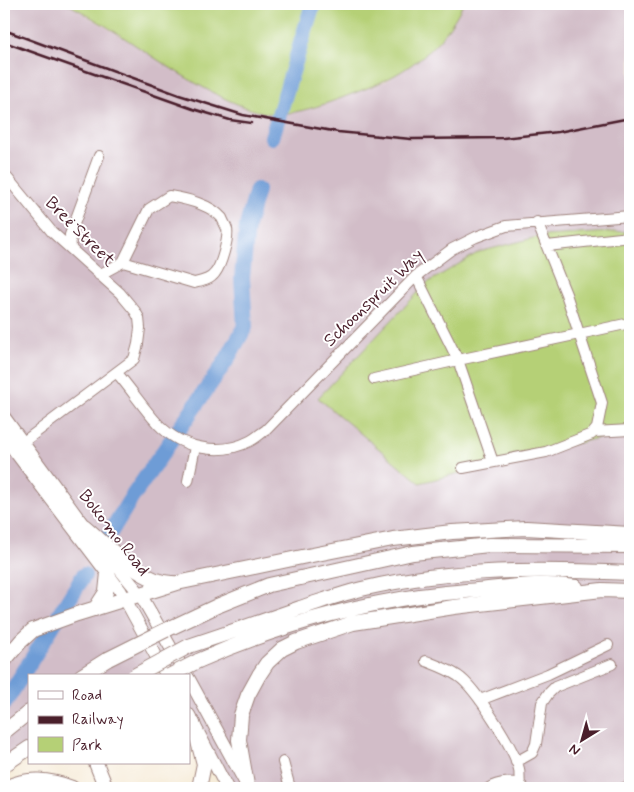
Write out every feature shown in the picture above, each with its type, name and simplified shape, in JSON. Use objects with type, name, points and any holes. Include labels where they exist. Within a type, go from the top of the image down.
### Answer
[{"type":"highway","points":[[84,526],[135,569],[162,582],[177,583]]},
{"type":"highway","points":[[4,661],[21,641],[34,630],[140,594],[177,583],[393,539],[452,532],[526,528],[630,534]]},
{"type":"highway","points":[[85,674],[108,659],[166,630],[217,606],[269,585],[413,553],[489,546],[630,546]]},
{"type":"highway","points":[[138,674],[189,646],[365,588],[440,575],[488,571],[630,573]]},
{"type":"highway","points":[[95,609],[106,592],[108,572]]},
{"type":"highway","points":[[172,674],[232,646],[295,625],[359,608],[421,596],[517,586],[566,586],[602,590],[630,590]]},
{"type":"highway","points":[[248,787],[239,740],[241,715],[258,675],[267,663],[282,649],[296,642],[353,622],[454,607],[602,590]]},
{"type":"highway","points":[[4,732],[28,713]]},
{"type":"highway","points":[[191,719],[204,764],[199,788]]},
{"type":"highway","points":[[4,765],[28,749]]},
{"type":"highway","points":[[96,764],[106,788]]},
{"type":"highway","points":[[5,788],[27,780],[44,780],[57,782],[72,788]]},
{"type":"main road","name":"Bokomo Road","points":[[4,417],[19,446],[126,599],[167,674]]},
{"type":"main road","name":"Bokomo Road","points":[[4,437],[19,446],[140,594],[186,674]]},
{"type":"main road","name":"Bokomo Road","points":[[190,681],[248,787]]},
{"type":"main road","points":[[191,719],[227,788]]},
{"type":"street","points":[[71,248],[70,235],[99,156]]},
{"type":"street","name":"Breë Street","points":[[4,174],[52,232],[120,293],[139,318],[140,328],[134,359],[117,373]]},
{"type":"street","points":[[99,276],[122,262],[149,209],[169,196],[185,198],[205,206],[221,218],[227,229],[226,246],[215,273],[205,281],[194,283],[122,262]]},
{"type":"street","name":"Schoonspruit Way","points":[[117,373],[160,426],[184,443],[195,447],[218,448],[235,446],[250,441],[266,430],[416,276],[452,249],[476,237],[506,226],[630,216]]},
{"type":"street","points":[[463,468],[546,452],[592,434],[597,428],[602,403],[566,294],[537,222]]},
{"type":"street","points":[[547,246],[630,237]]},
{"type":"street","points":[[416,276],[458,360],[493,462]]},
{"type":"street","points":[[374,379],[630,324]]},
{"type":"street","points":[[19,446],[117,373]]},
{"type":"street","points":[[594,432],[630,430]]},
{"type":"street","points":[[188,481],[195,447]]},
{"type":"street","points":[[480,700],[548,674],[608,646]]},
{"type":"street","points":[[426,661],[458,676],[468,685],[501,732],[519,768],[522,786],[507,782],[489,788]]},
{"type":"street","points":[[516,762],[532,753],[536,744],[542,703],[548,694],[555,687],[612,664]]},
{"type":"street","points":[[283,762],[290,788]]},
{"type":"street","points":[[624,788],[630,786]]},
{"type":"shaded area","points":[[4,4],[68,4],[221,97],[281,114],[331,102],[386,81],[413,64],[457,16],[463,4],[630,4],[630,788],[227,788],[190,717],[190,674],[166,674],[161,664],[140,674],[28,674],[28,749],[4,765]]},
{"type":"green space","points":[[68,4],[463,4],[455,19],[435,45],[410,66],[381,82],[335,101],[282,114],[264,113],[244,107],[222,97],[176,72]]},
{"type":"green space","points":[[630,231],[630,437],[598,438],[420,483],[318,398],[427,283],[479,252],[541,236]]},
{"type":"waterway","points":[[272,137],[313,4]]},
{"type":"waterway","points":[[108,536],[130,500],[226,361],[245,327],[242,278],[247,226],[257,190]]},
{"type":"waterway","points":[[4,704],[84,575]]},
{"type":"railway","points":[[4,30],[179,95],[243,115],[338,132],[411,139],[503,138],[558,132],[630,118]]},
{"type":"railway","points":[[4,42],[193,109],[230,120],[251,123]]}]
